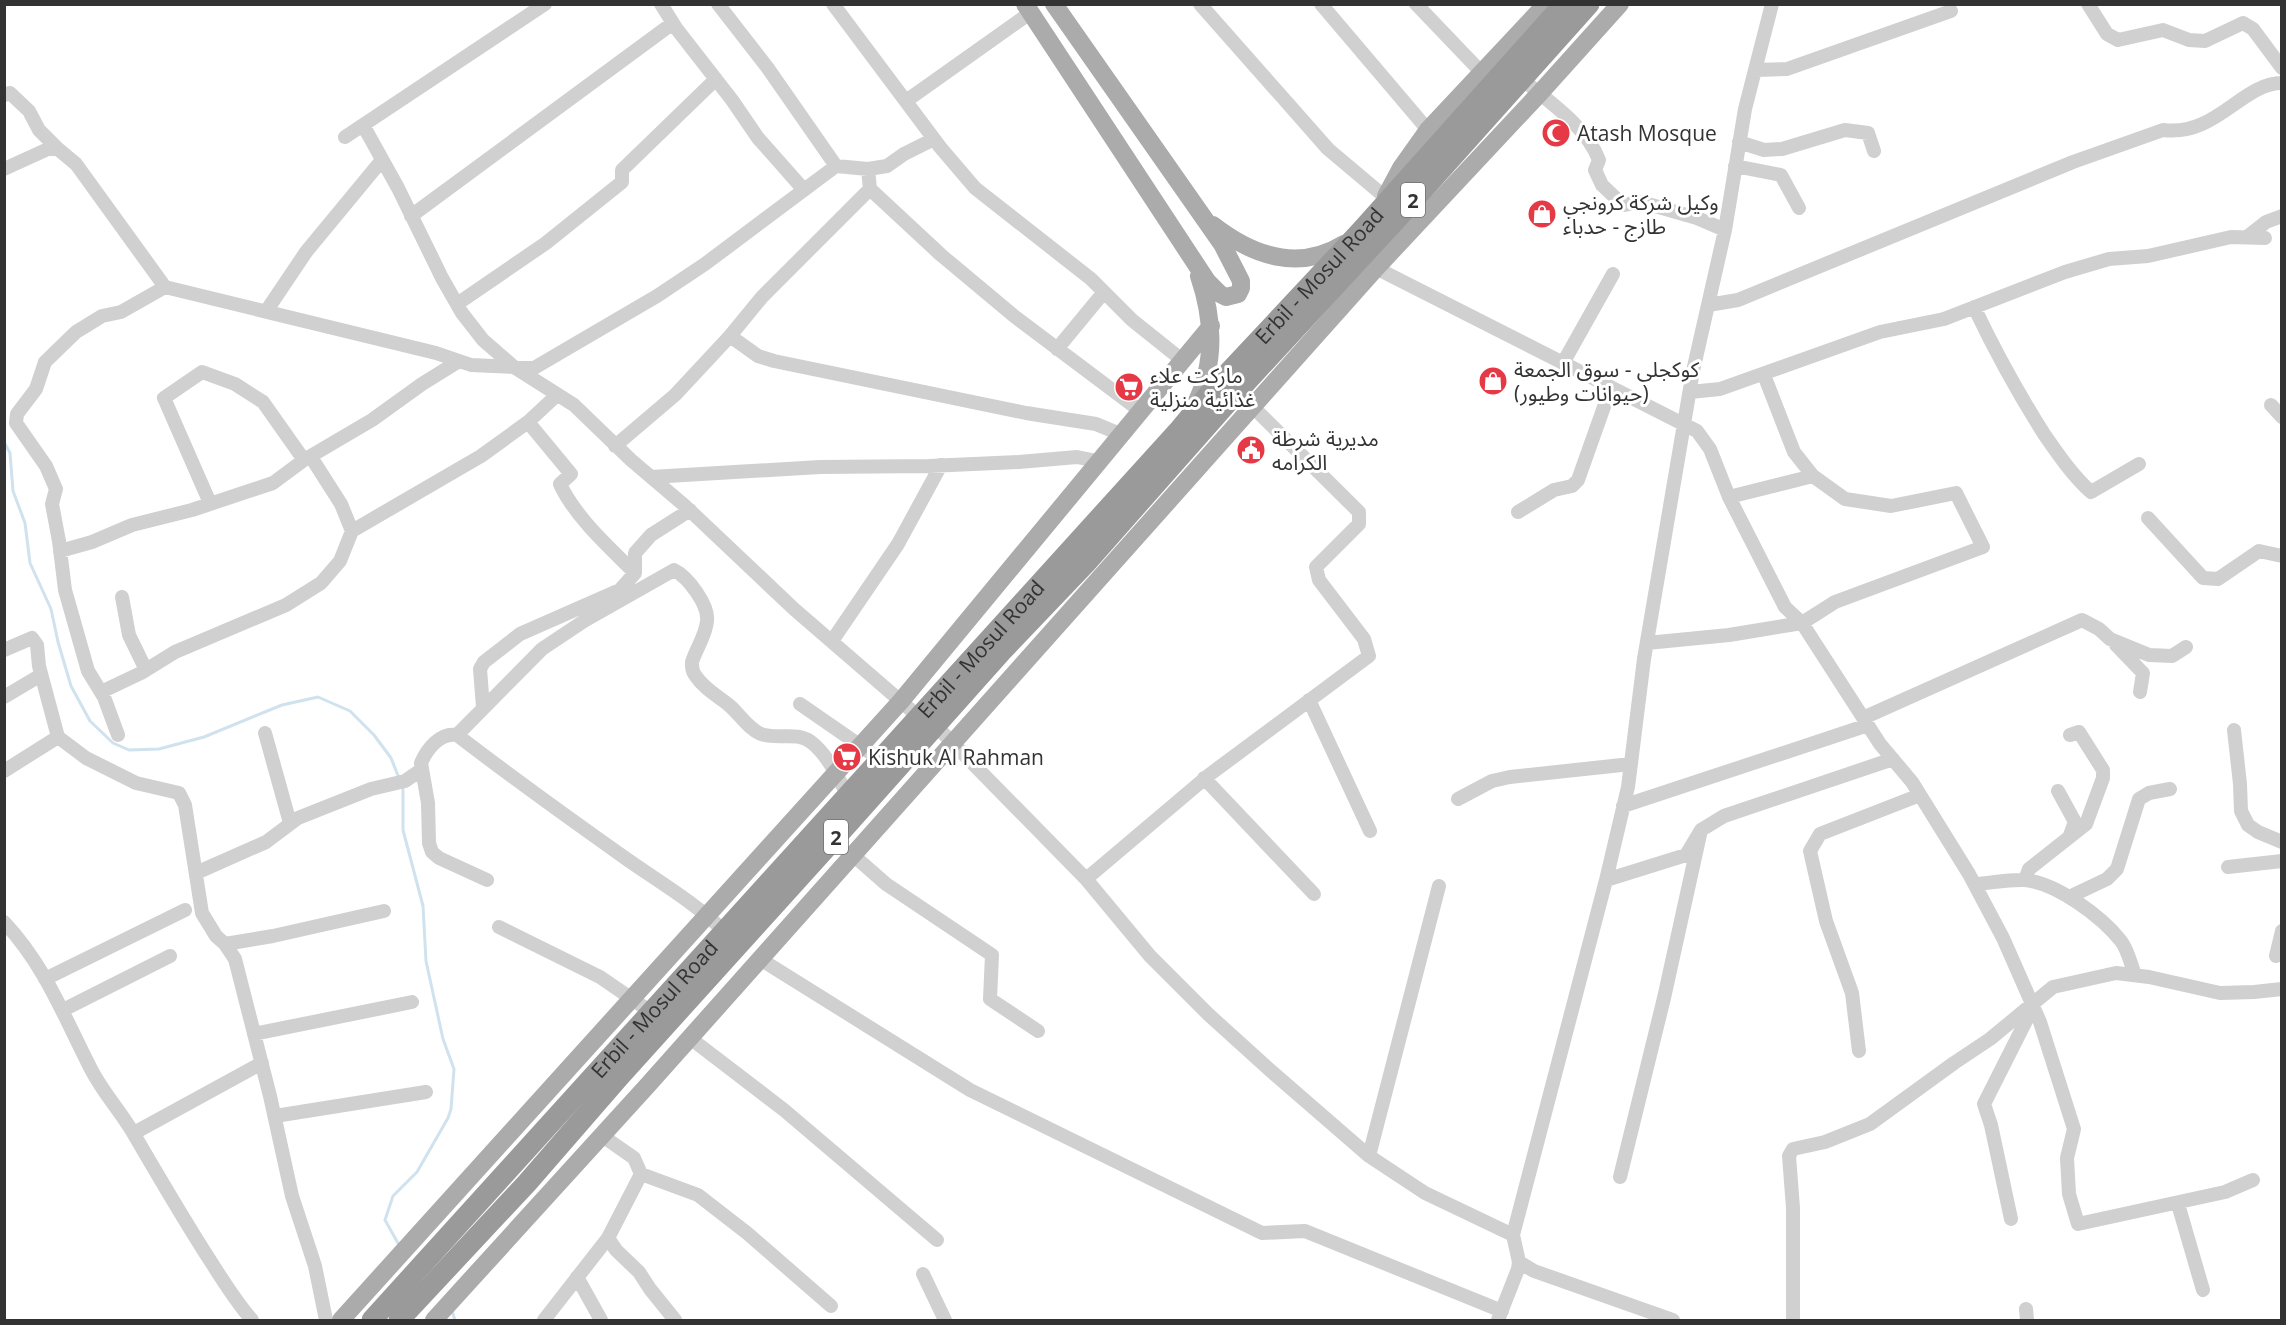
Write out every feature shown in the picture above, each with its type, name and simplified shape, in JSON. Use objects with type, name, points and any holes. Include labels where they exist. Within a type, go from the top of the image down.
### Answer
[{"type":"highway","name":"Erbil - Mosul Road","points":[[372,1320],[425,1277],[527,1183],[1214,388],[1360,232],[1381,205],[1564,4]]},
{"type":"highway","name":"Erbil - Mosul Road","points":[[399,1320],[425,1277],[651,1012],[724,931],[881,760],[927,721],[1002,651],[1086,563],[1236,393],[1367,263],[1394,222],[1589,4]]},
{"type":"main road","points":[[1028,9],[1207,281],[1226,297],[1238,294],[1241,288],[1239,275],[1201,213],[1054,4]]},
{"type":"main road","points":[[1381,205],[1401,168],[1428,130],[1483,74],[1545,4]]},
{"type":"main road","points":[[443,1310],[690,1038],[1100,575],[1253,407],[1367,263],[1539,94],[1620,4]]},
{"type":"main road","points":[[1201,213],[1222,232],[1237,241],[1288,260],[1307,259],[1327,254],[1360,232]]},
{"type":"main road","points":[[1180,429],[1196,402],[1205,380],[1210,354],[1211,326],[1202,286],[1190,256]]},
{"type":"main road","points":[[341,1320],[900,701],[1211,326]]},
{"type":"street","points":[[345,137],[545,4]]},
{"type":"street","points":[[661,4],[758,138],[804,190]]},
{"type":"street","points":[[718,4],[767,67],[836,166]]},
{"type":"street","points":[[833,4],[934,139],[975,188],[1090,279],[1132,320],[1182,360]]},
{"type":"street","points":[[1200,4],[1328,149],[1381,205]]},
{"type":"street","points":[[1321,4],[1428,130]]},
{"type":"street","points":[[1416,4],[1483,74]]},
{"type":"street","points":[[760,959],[970,1090],[1262,1233],[1305,1231],[1500,1316],[1519,1262],[1514,1235],[1623,806],[1647,643],[1684,423],[1725,230],[1745,109],[1772,4]]},
{"type":"street","points":[[2088,4],[2107,34],[2118,40],[2163,30],[2189,40],[2205,41],[2243,23],[2253,29],[2282,68]]},
{"type":"street","points":[[906,100],[1028,9]]},
{"type":"street","points":[[1755,70],[1787,69],[1951,11]]},
{"type":"street","points":[[411,216],[673,23]]},
{"type":"street","points":[[457,304],[546,243],[622,182],[622,170],[716,79]]},
{"type":"street","points":[[1522,79],[1562,112],[1595,149],[1599,160],[1595,170],[1602,185],[1623,205],[1641,202],[1697,218],[1725,230]]},
{"type":"street","points":[[1708,304],[1738,300],[2073,162],[2163,130],[2178,132],[2199,126],[2229,110],[2254,91],[2282,83]]},
{"type":"street","points":[[4,95],[10,93],[29,111],[39,130],[76,164],[165,287],[436,353],[471,365],[534,368],[657,296],[705,264],[836,166],[868,170],[887,166],[904,154],[934,139]]},
{"type":"street","points":[[363,125],[457,304],[483,340],[514,367],[574,405],[615,446],[690,510],[794,609],[900,701],[953,742],[1086,879],[1150,956],[1208,1014],[1369,1156],[1425,1193],[1514,1235]]},
{"type":"street","points":[[1739,142],[1764,150],[1782,149],[1845,130],[1868,133],[1874,151]]},
{"type":"street","points":[[4,170],[48,149],[58,149]]},
{"type":"street","points":[[267,310],[306,252],[382,160]]},
{"type":"street","points":[[1735,166],[1780,175],[1799,208]]},
{"type":"street","points":[[868,170],[870,189],[941,255],[1057,349],[1139,410]]},
{"type":"street","points":[[615,446],[675,395],[730,336],[762,297],[870,189]]},
{"type":"street","points":[[2247,237],[2266,222],[2282,216]]},
{"type":"street","points":[[1690,392],[1720,389],[1880,332],[1944,319],[2065,272],[2109,259],[2148,256],[2231,237],[2265,238]]},
{"type":"street","points":[[1367,263],[1697,431],[1710,449],[1729,497],[1785,607],[1802,623],[1866,722],[1912,782],[1975,884],[2003,938],[2032,1005],[2074,1129],[2067,1158],[2069,1194],[2078,1224],[2178,1204],[2225,1192],[2253,1180]]},
{"type":"street","points":[[1563,363],[1613,274]]},
{"type":"street","points":[[118,735],[101,692],[88,671],[65,590],[52,504],[56,489],[46,466],[11,416],[36,389],[45,362],[76,332],[102,316],[121,312],[165,287]]},
{"type":"street","points":[[1057,349],[1104,292]]},
{"type":"street","points":[[1974,307],[1996,353],[2026,406],[2077,480],[2091,492],[2139,464]]},
{"type":"street","points":[[730,336],[758,356],[774,361],[1026,413],[1096,424],[1120,434]]},
{"type":"street","points":[[60,551],[92,542],[132,525],[210,504],[273,483],[459,361]]},
{"type":"street","points":[[210,504],[164,398],[201,372],[236,384],[263,402],[341,504],[352,531]]},
{"type":"street","points":[[1647,643],[1729,635],[1802,623],[1835,602],[1983,547],[1956,493],[1891,506],[1845,499],[1813,476],[1794,452],[1764,375]]},
{"type":"street","points":[[1518,512],[1554,490],[1572,486],[1578,480],[1611,387]]},
{"type":"street","points":[[1086,879],[1204,778],[1369,656],[1364,639],[1319,580],[1316,567],[1359,524],[1359,512],[1236,393]]},
{"type":"street","points":[[101,692],[146,670],[175,652],[286,605],[321,583],[340,561],[352,531],[481,456],[528,423],[557,395]]},
{"type":"street","points":[[2271,405],[2282,417]]},
{"type":"street","points":[[528,423],[571,474],[560,484],[567,498],[610,549],[635,573]]},
{"type":"street","points":[[651,477],[820,467],[941,465],[1077,457],[1097,461]]},
{"type":"street","points":[[832,641],[898,544],[941,465]]},
{"type":"street","points":[[1729,497],[1813,476]]},
{"type":"street","points":[[483,707],[480,669],[484,662],[520,634],[620,590],[635,573],[634,553],[651,535],[690,510]]},
{"type":"street","points":[[2148,518],[2204,578],[2218,579],[2259,551],[2282,556]]},
{"type":"street","points":[[457,735],[542,649],[584,621],[674,570],[693,586],[707,614],[708,622],[692,662],[694,675],[704,686],[729,705],[752,729],[763,734],[805,739],[812,743],[836,773],[848,796]]},
{"type":"street","points":[[122,597],[129,635],[146,670]]},
{"type":"street","points":[[1623,806],[1866,722],[2082,620],[2099,629],[2143,673],[2140,692]]},
{"type":"street","points":[[4,650],[32,638],[37,645],[41,675],[58,737],[87,758],[136,783],[179,794],[185,805],[202,913],[216,936],[225,944],[235,959],[275,1116],[292,1196],[315,1266],[326,1320]]},
{"type":"street","points":[[2110,639],[2149,655],[2172,656],[2186,647]]},
{"type":"street","points":[[4,698],[41,675]]},
{"type":"street","points":[[1309,700],[1370,831]]},
{"type":"street","points":[[800,704],[881,760]]},
{"type":"street","points":[[2234,730],[2241,811],[2248,825],[2282,842]]},
{"type":"street","points":[[2025,880],[2029,869],[2086,824],[2103,778],[2103,770],[2079,732],[2070,735]]},
{"type":"street","points":[[265,733],[290,823]]},
{"type":"street","points":[[487,880],[439,858],[432,852],[429,843],[428,803],[421,770],[424,757],[431,746],[440,738],[451,734],[457,735],[530,791],[707,914],[724,931]]},
{"type":"street","points":[[4,771],[58,737]]},
{"type":"street","points":[[1606,880],[1686,855],[1701,830],[1724,816],[1893,759]]},
{"type":"street","points":[[1458,799],[1492,781],[1510,777],[1631,764]]},
{"type":"street","points":[[196,873],[266,842],[290,823],[309,813],[371,789],[405,781],[421,770]]},
{"type":"street","points":[[1204,778],[1314,894]]},
{"type":"street","points":[[2069,897],[2107,879],[2117,868],[2139,799],[2149,793],[2170,789]]},
{"type":"street","points":[[2058,791],[2075,822],[2070,836]]},
{"type":"street","points":[[1859,1051],[1852,993],[1826,921],[1810,851],[1820,834],[1920,795]]},
{"type":"street","points":[[1620,1177],[1664,998],[1701,830]]},
{"type":"street","points":[[853,855],[886,884],[992,955],[990,999],[1038,1031]]},
{"type":"street","points":[[2228,867],[2282,861]]},
{"type":"street","points":[[1975,884],[2025,880],[2045,885],[2069,897],[2103,922],[2123,942],[2135,975]]},
{"type":"street","points":[[1369,1156],[1439,886]]},
{"type":"street","points":[[45,979],[185,910]]},
{"type":"street","points":[[225,944],[273,936],[384,911]]},
{"type":"street","points":[[4,922],[29,950],[63,1010],[93,1073],[134,1133],[175,1205],[242,1309],[252,1320]]},
{"type":"street","points":[[499,927],[600,977],[651,1012]]},
{"type":"street","points":[[2276,956],[2282,931]]},
{"type":"street","points":[[63,1010],[170,956]]},
{"type":"street","points":[[1794,1320],[1793,1208],[1788,1156],[1793,1149],[1825,1142],[1870,1124],[1990,1039],[2053,987],[2116,973],[2220,993],[2282,989]]},
{"type":"street","points":[[254,1034],[412,1002]]},
{"type":"street","points":[[2011,1219],[1991,1125],[1984,1104],[2032,1005]]},
{"type":"street","points":[[690,1038],[784,1110],[937,1240]]},
{"type":"street","points":[[134,1133],[262,1064]]},
{"type":"street","points":[[275,1116],[426,1092]]},
{"type":"street","points":[[601,1135],[634,1158],[641,1174],[698,1195],[747,1233],[831,1306]]},
{"type":"street","points":[[544,1320],[608,1238],[641,1174]]},
{"type":"street","points":[[2178,1204],[2203,1290]]},
{"type":"street","points":[[608,1238],[616,1250],[639,1272],[675,1320]]},
{"type":"street","points":[[1519,1262],[1534,1271],[1673,1320]]},
{"type":"street","points":[[923,1274],[945,1320]]},
{"type":"street","points":[[577,1277],[601,1320]]},
{"type":"waterway","points":[[4,442],[10,453],[13,491],[25,523],[30,563],[51,609],[71,686],[90,721],[113,743],[129,750],[159,749],[204,737],[282,705],[318,697],[350,711],[374,735],[391,758],[399,778]]},
{"type":"waterway","points":[[399,1245],[385,1220],[393,1196],[417,1172],[448,1118],[451,1109],[454,1069],[443,1039],[426,961],[423,906],[403,830],[403,787]]},
{"type":"waterway","points":[[452,1311],[455,1320]]},
{"type":"place","name":"Atash Mosque","points":[[1556,133]]},
{"type":"place","name":"وكيل شركة كرونجي طازج - حدباء","points":[[1542,214]]},
{"type":"place","name":"كوكجلي - سوق الجمعة (حيوانات وطيور)","points":[[1493,381]]},
{"type":"place","name":"ماركت علاء غذائية منزلية","points":[[1129,387]]},
{"type":"place","name":"مديرية شرطة الكرامه","points":[[1251,450]]},
{"type":"place","name":"Kishuk Al Rahman","points":[[847,757]]}]
